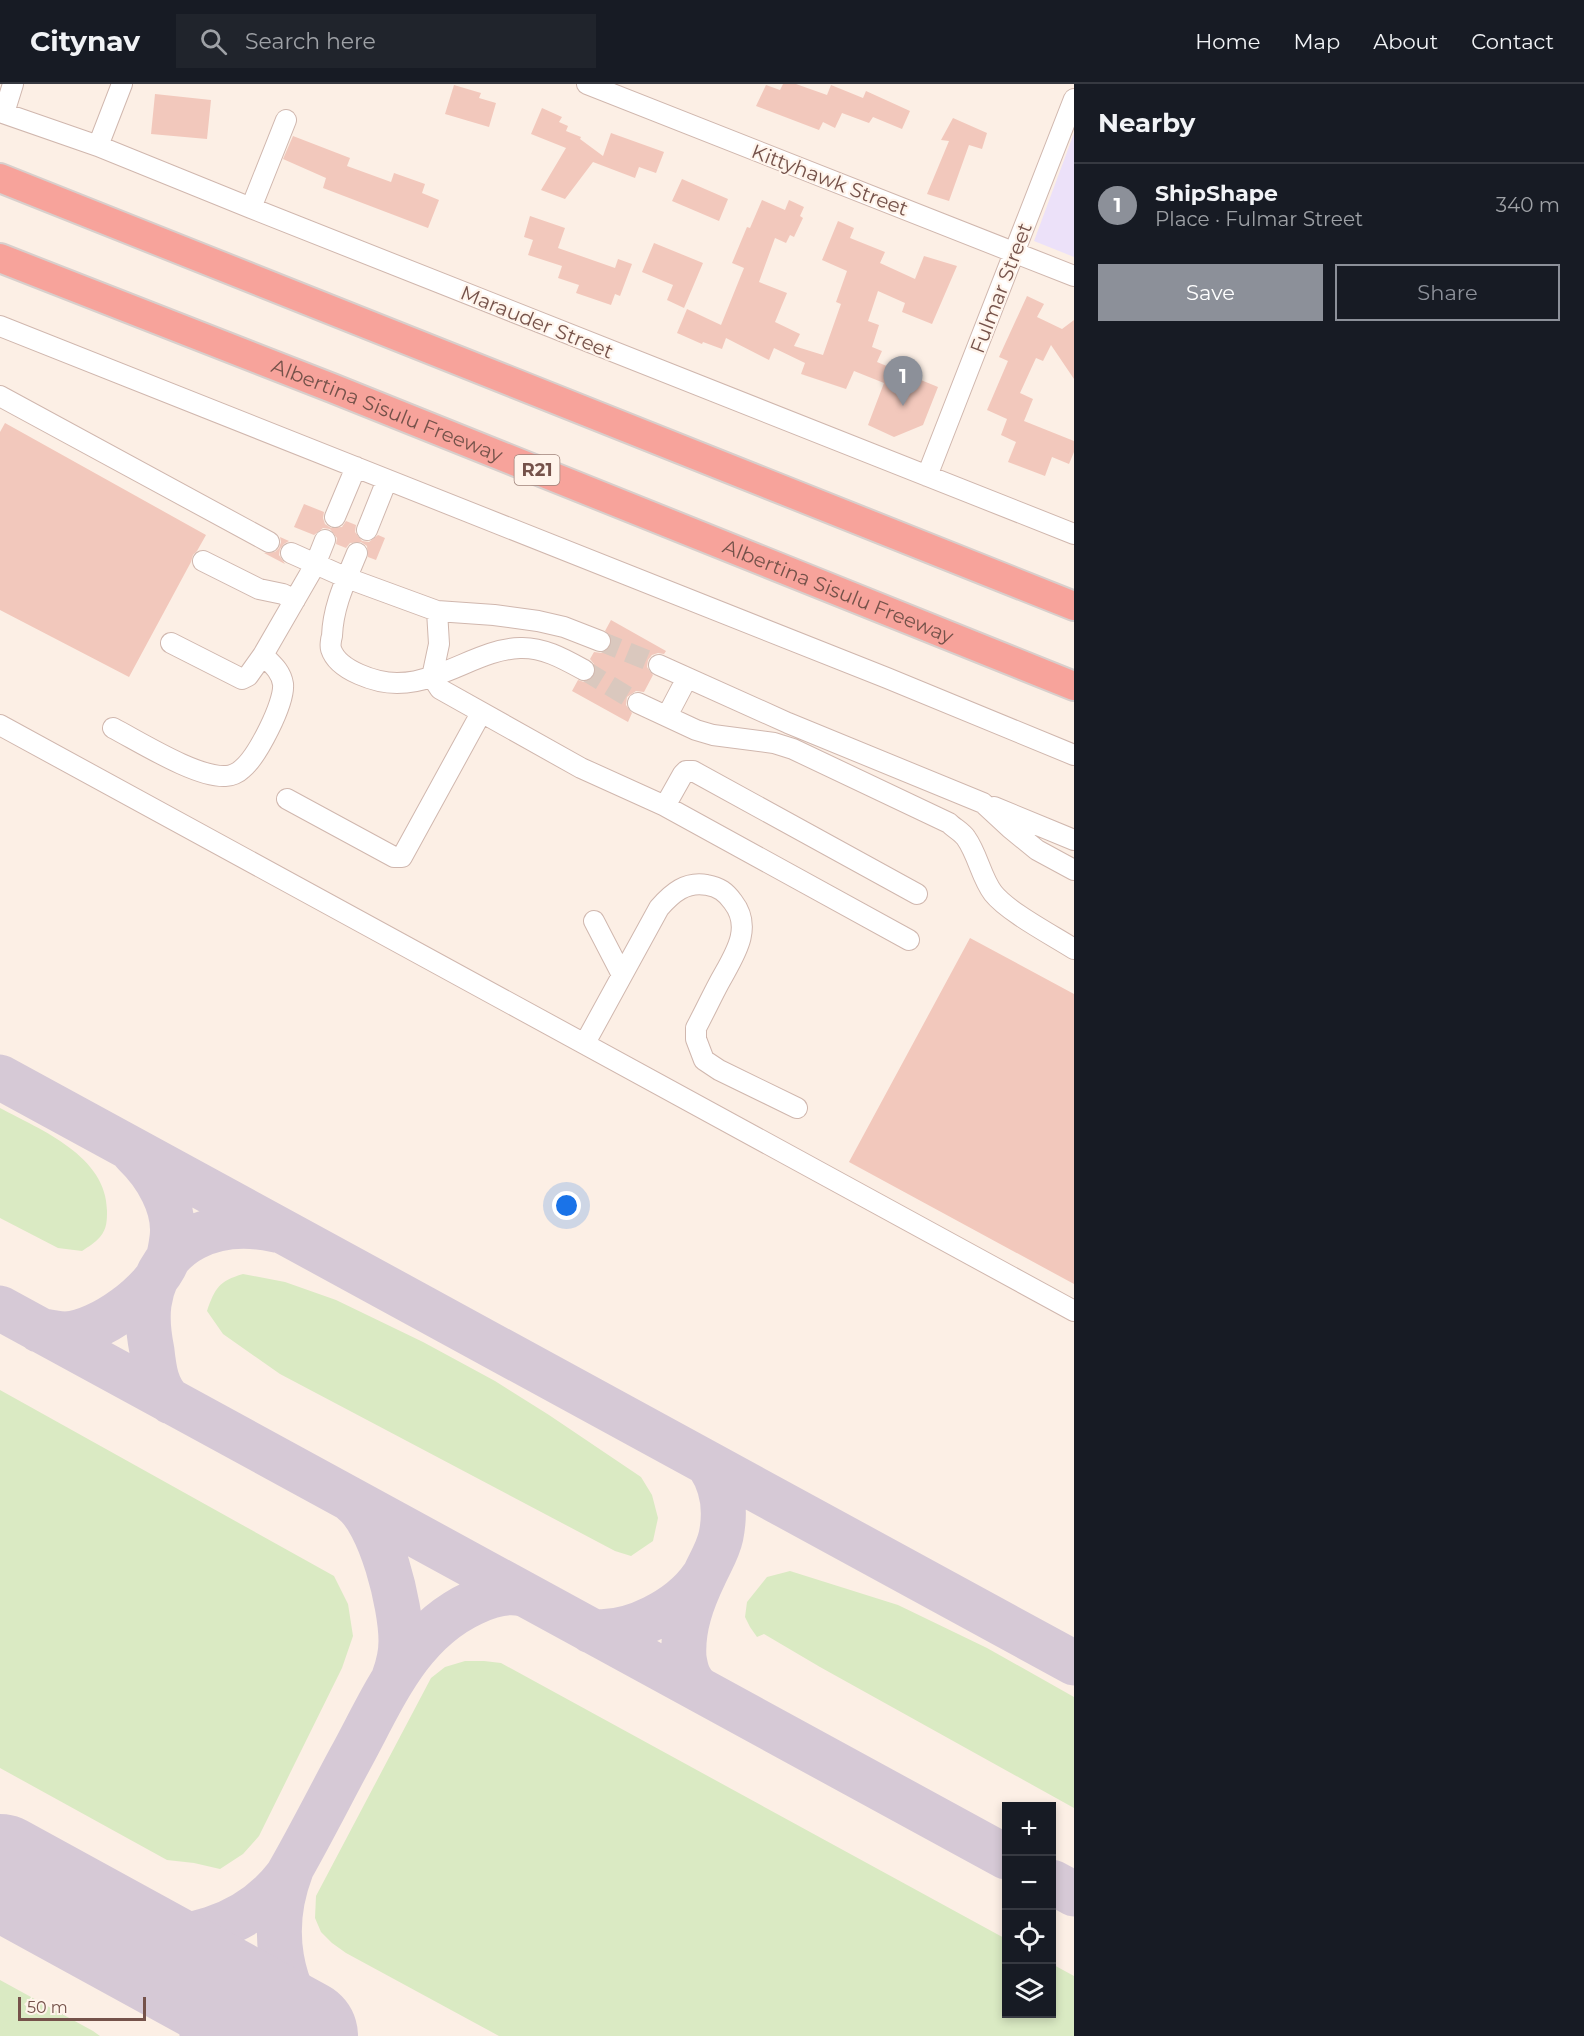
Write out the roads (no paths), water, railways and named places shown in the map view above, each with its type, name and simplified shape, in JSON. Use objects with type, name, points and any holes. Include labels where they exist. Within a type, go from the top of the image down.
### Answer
[{"type":"highway","points":[[0,178],[1074,606]]},
{"type":"highway","name":"Albertina Sisulu Freeway","points":[[0,258],[332,388],[1074,686]]},
{"type":"street","points":[[2,112],[13,84]]},
{"type":"street","points":[[98,146],[123,84]]},
{"type":"street","name":"Kittyhawk Street","points":[[587,84],[1074,276]]},
{"type":"street","name":"Fulmar Street","points":[[927,476],[1074,99]]},
{"type":"street","name":"Marauder Street","points":[[2,112],[98,146],[1074,534]]},
{"type":"street","points":[[251,208],[286,120]]},
{"type":"street","points":[[0,326],[887,678],[1074,755]]},
{"type":"street","points":[[0,396],[269,542]]},
{"type":"street","points":[[335,517],[356,467]]},
{"type":"street","points":[[367,530],[387,480]]},
{"type":"street","points":[[171,643],[242,679],[248,676],[315,565],[325,540]]},
{"type":"street","points":[[291,553],[347,578],[437,611],[538,621],[564,627],[600,641]]},
{"type":"street","points":[[357,553],[339,595],[333,617],[331,649],[337,659],[353,672],[375,680],[397,683],[432,677],[480,657],[504,649],[522,647],[558,656],[584,670]]},
{"type":"street","points":[[203,561],[259,590],[283,594],[295,600]]},
{"type":"street","points":[[437,611],[439,644],[432,677],[440,689],[581,768],[665,806],[909,940]]},
{"type":"street","points":[[113,728],[195,771],[213,776],[228,776],[241,771],[251,760],[279,709],[282,699],[282,677],[278,669],[262,655]]},
{"type":"street","points":[[659,665],[788,723],[1074,840]]},
{"type":"street","points":[[667,716],[687,678]]},
{"type":"street","points":[[638,703],[696,730],[713,735],[754,739],[793,749],[949,823],[966,837],[994,895],[1074,949]]},
{"type":"street","points":[[287,799],[394,857],[402,857],[481,713]]},
{"type":"street","points":[[0,725],[1074,1311]]},
{"type":"street","points":[[665,806],[683,774],[686,771],[693,771],[917,894]]},
{"type":"street","points":[[983,803],[1037,850],[1074,870]]},
{"type":"street","points":[[585,1043],[659,908],[671,895],[685,886],[701,884],[715,887],[727,894],[737,906],[742,920],[742,933],[735,956],[696,1028],[699,1049],[704,1059],[719,1070],[797,1108]]},
{"type":"street","points":[[594,921],[622,975]]},
{"type":"tunnel","points":[[600,641],[659,665]]},
{"type":"tunnel","points":[[584,670],[638,703]]},
{"type":"place","name":"ShipShape","points":[[903,406]]}]
